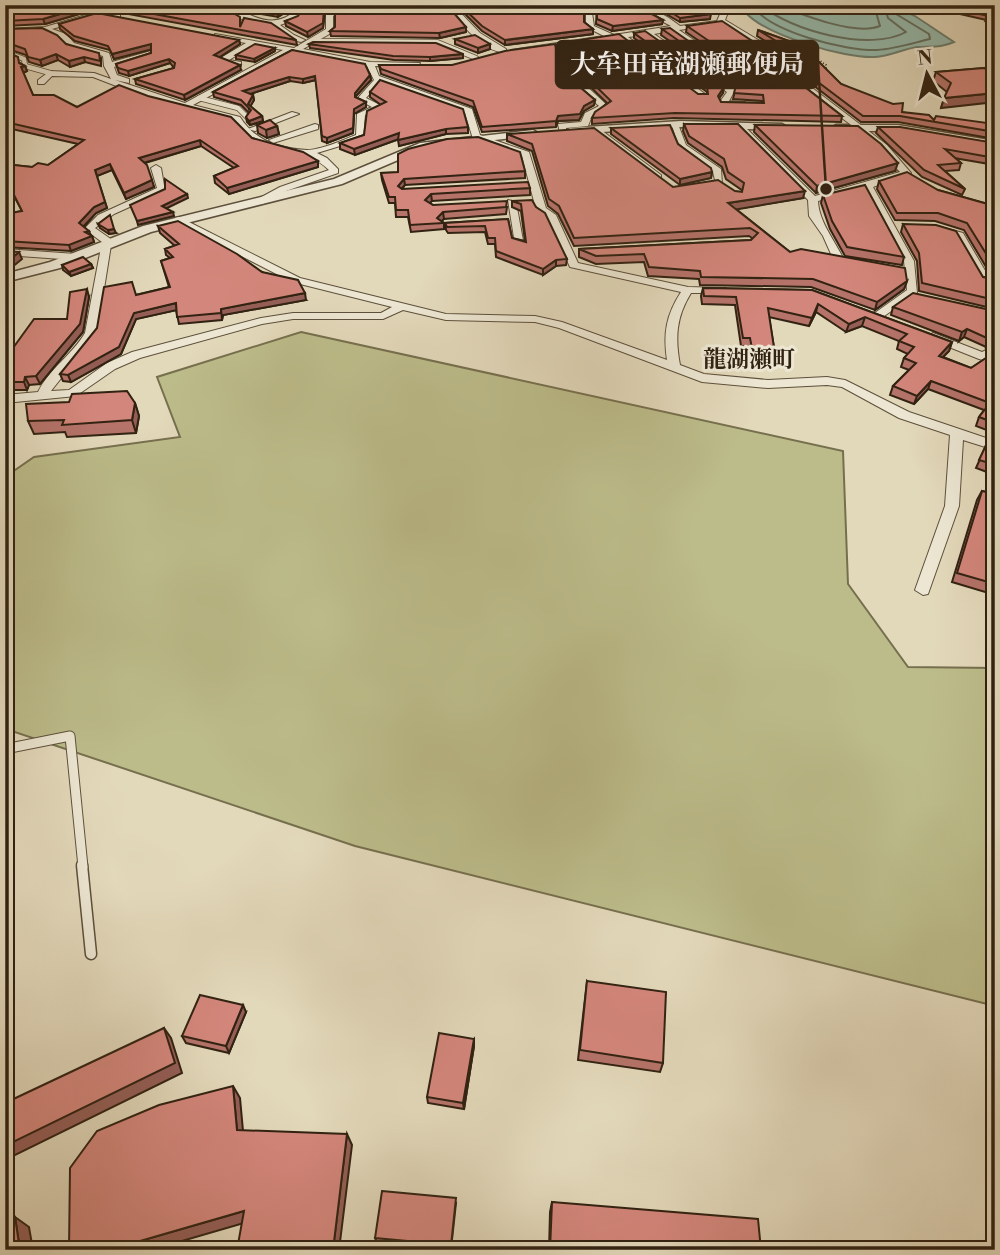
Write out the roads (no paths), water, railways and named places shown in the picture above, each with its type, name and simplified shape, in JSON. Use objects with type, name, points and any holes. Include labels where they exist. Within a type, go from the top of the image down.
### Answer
[{"type":"street","points":[[54,5],[124,19]]},
{"type":"street","points":[[5,31],[45,29],[126,5]]},
{"type":"street","points":[[217,5],[248,19],[275,24],[291,37],[310,42]]},
{"type":"street","points":[[275,24],[294,17],[306,5]]},
{"type":"street","points":[[41,82],[50,74],[94,75],[153,97],[194,101],[330,30],[329,15],[343,5]]},
{"type":"street","points":[[449,5],[477,35],[503,51]]},
{"type":"street","points":[[589,5],[590,27],[615,35],[641,50],[702,96]]},
{"type":"street","points":[[634,5],[668,20],[674,28],[745,79]]},
{"type":"street","points":[[720,22],[728,5]]},
{"type":"street","points":[[965,5],[995,10]]},
{"type":"street","points":[[464,62],[503,51],[720,22],[771,52],[802,85],[845,117],[865,127],[873,138],[892,152],[906,173],[916,182]]},
{"type":"street","points":[[45,29],[63,37],[77,48],[106,55],[114,77],[162,94],[194,101],[237,118],[243,134],[249,138],[309,153],[330,164],[335,171],[283,189],[259,202]]},
{"type":"street","points":[[646,31],[732,92],[723,103],[758,105]]},
{"type":"street","points":[[202,33],[370,64],[427,66]]},
{"type":"street","points":[[598,37],[607,44],[641,50]]},
{"type":"street","points":[[254,42],[222,61],[257,68]]},
{"type":"street","points":[[559,131],[561,126],[585,124],[588,114],[604,106],[566,72],[566,59],[560,43]]},
{"type":"street","points":[[108,66],[148,53]]},
{"type":"street","points":[[370,64],[379,79],[469,111],[476,137]]},
{"type":"street","points":[[128,82],[139,79]]},
{"type":"street","points":[[309,153],[360,137],[361,114],[380,107],[361,99],[379,79]]},
{"type":"street","points":[[252,129],[295,114]]},
{"type":"street","points":[[247,117],[252,129],[281,143],[282,147]]},
{"type":"street","points":[[559,131],[674,124],[790,128]]},
{"type":"street","points":[[674,124],[682,146],[718,171],[719,182]]},
{"type":"street","points":[[739,126],[813,199],[814,216],[828,236],[839,261],[863,265]]},
{"type":"street","points":[[273,140],[316,127]]},
{"type":"street","points":[[828,128],[920,130],[995,144]]},
{"type":"street","points":[[594,129],[669,187]]},
{"type":"street","points":[[5,278],[76,257],[108,243],[179,220],[338,182],[424,145],[476,137],[542,132]]},
{"type":"street","points":[[476,137],[526,154],[534,183],[514,219],[520,244]]},
{"type":"street","points":[[108,243],[89,229],[94,220],[144,201],[162,189],[156,168]]},
{"type":"street","points":[[813,199],[906,173]]},
{"type":"street","points":[[707,182],[719,182],[729,188]]},
{"type":"street","points":[[521,184],[534,183]]},
{"type":"street","points":[[863,312],[882,319],[916,296],[905,271],[909,261],[895,226],[867,186]]},
{"type":"street","points":[[498,203],[525,201],[551,215],[574,265],[688,290],[736,290]]},
{"type":"street","points":[[500,220],[514,219]]},
{"type":"street","points":[[179,220],[296,280],[446,317],[535,319],[562,326],[702,378],[768,384],[827,381],[845,384],[904,415],[995,446]]},
{"type":"street","points":[[924,227],[948,230],[959,235],[986,282],[995,283]]},
{"type":"street","points":[[43,396],[49,379],[86,343],[91,333],[108,243]]},
{"type":"street","points":[[568,252],[582,251]]},
{"type":"street","points":[[5,253],[76,257]]},
{"type":"street","points":[[674,369],[669,326],[675,308],[688,290]]},
{"type":"street","points":[[5,399],[72,393],[111,366],[136,355],[261,321],[293,316],[383,316],[400,307]]},
{"type":"street","points":[[924,334],[983,356],[995,350]]},
{"type":"street","points":[[923,590],[952,506],[957,434]]},
{"type":"lane","points":[[464,38],[477,35]]},
{"type":"lane","points":[[310,42],[366,39],[439,43],[452,40]]},
{"type":"lane","points":[[439,43],[476,58]]},
{"type":"lane","points":[[5,52],[24,59],[25,65],[50,74]]},
{"type":"lane","points":[[194,101],[238,108],[247,117]]},
{"type":"lane","points":[[5,749],[70,736],[91,954]]},
{"type":"water","points":[[745,5],[892,5],[915,16],[954,42],[875,57],[845,54],[806,44],[770,29],[745,12]]},
{"type":"place","name":"大牟田竜湖瀬郵便局","points":[[826,189]]},
{"type":"district","name":"龍湖瀬町","points":[[749,359]]}]
